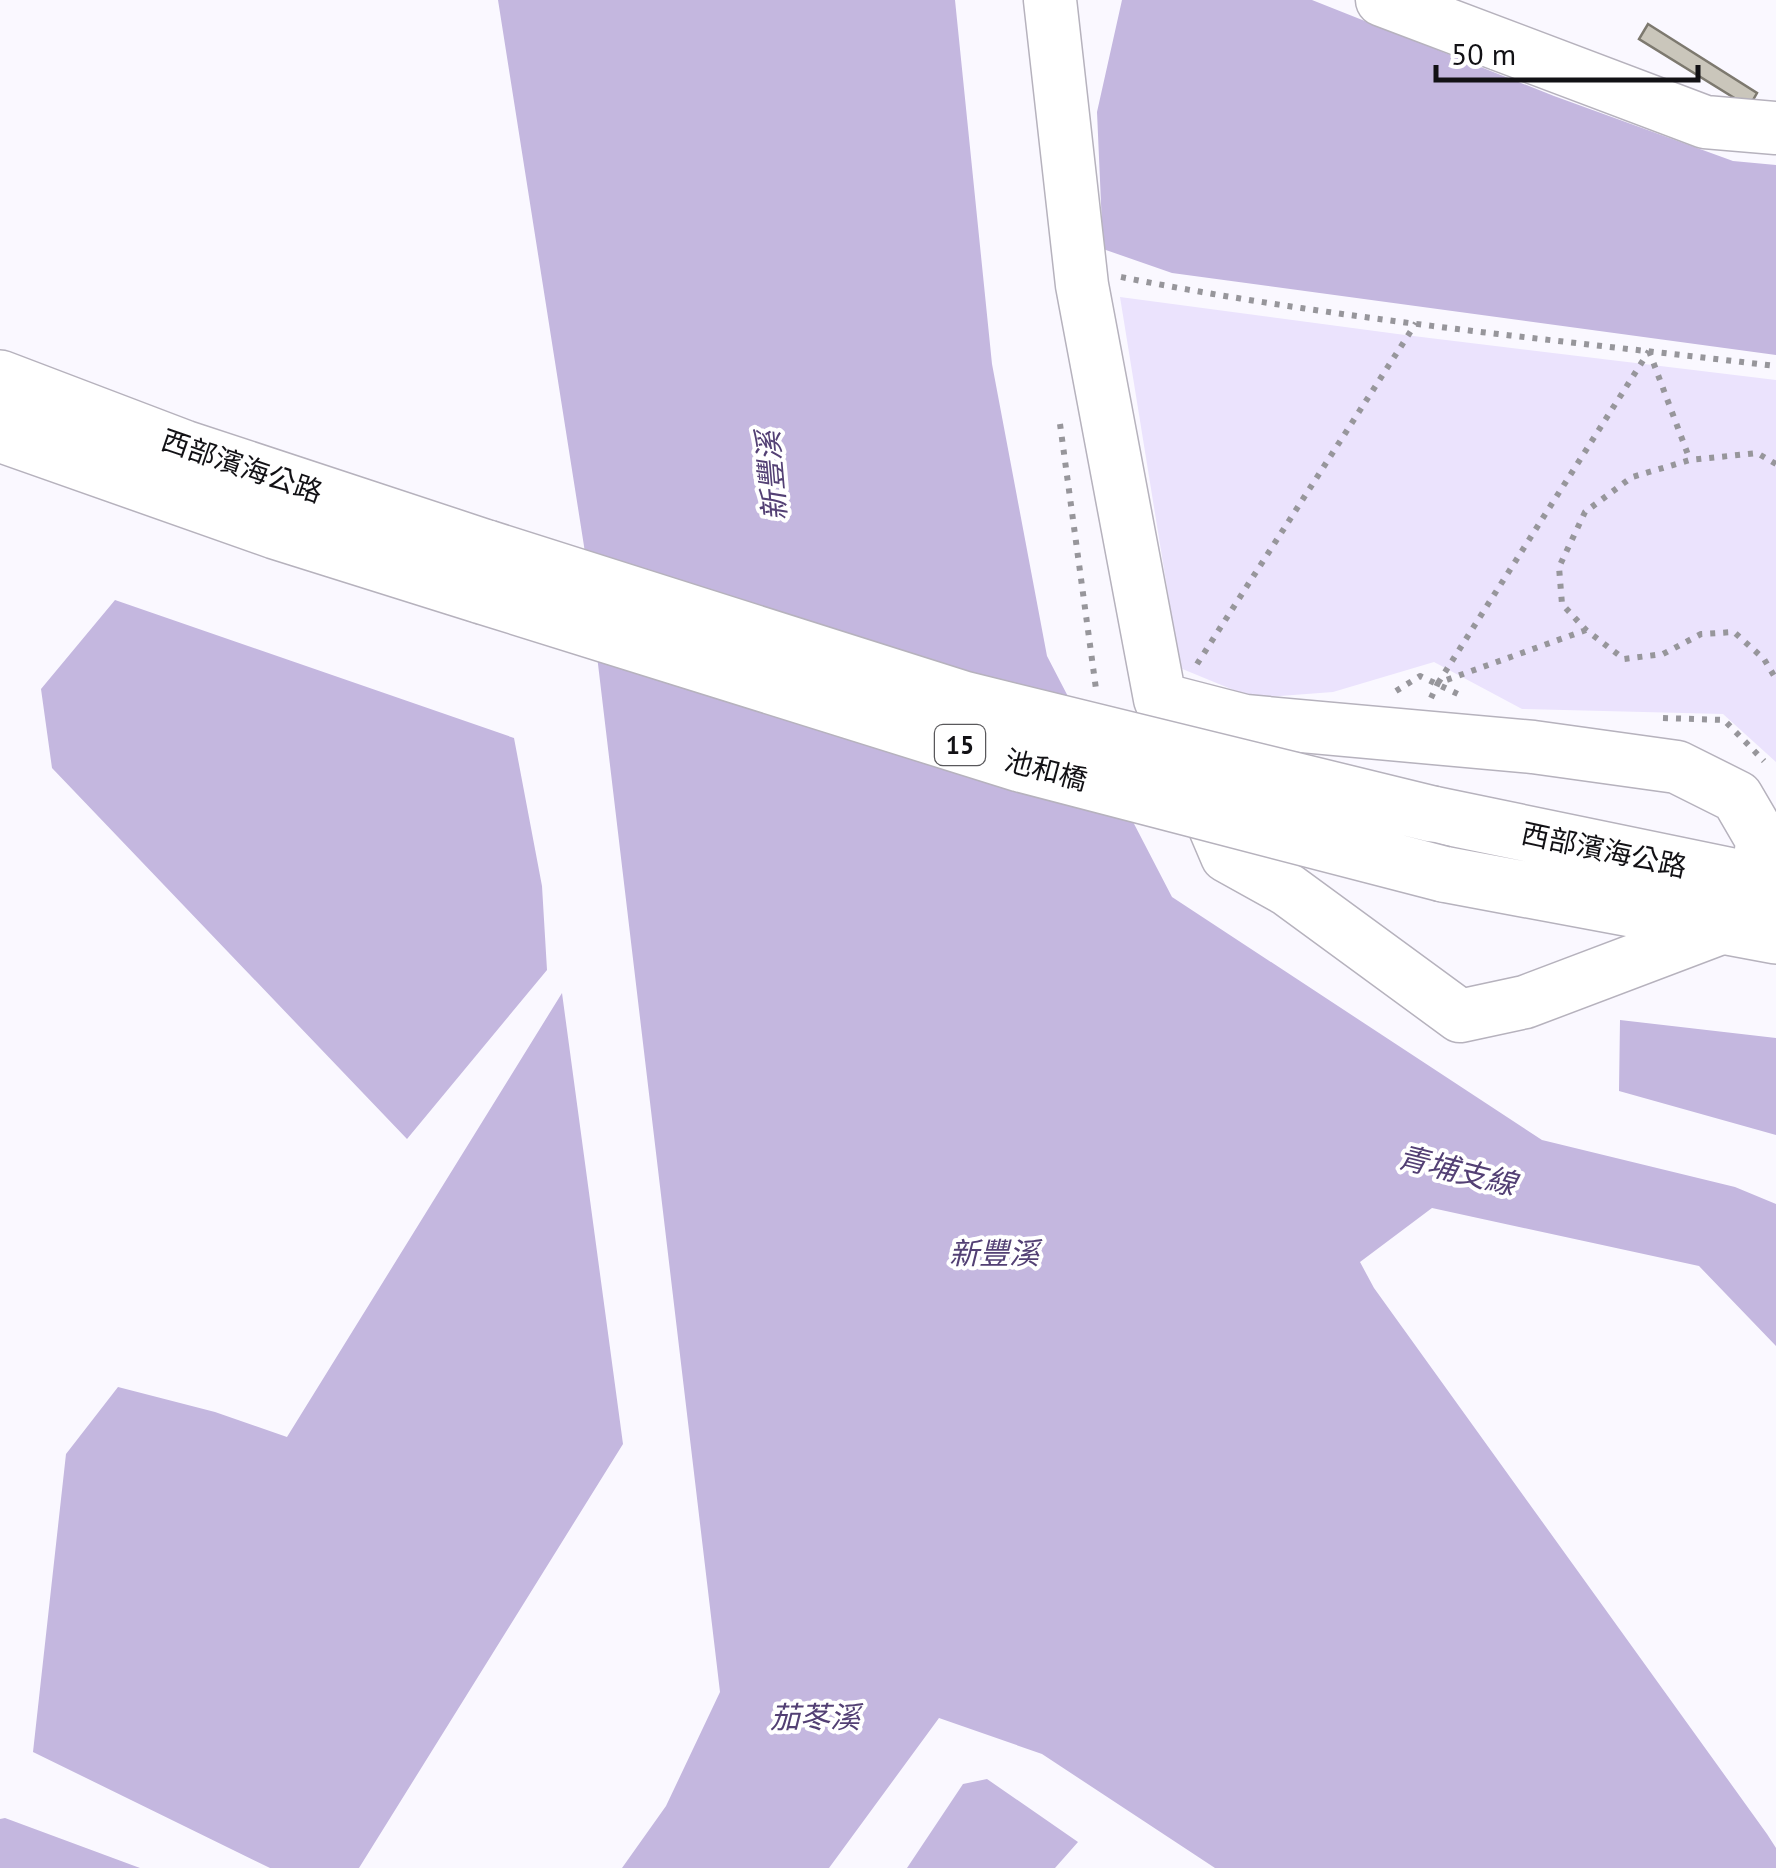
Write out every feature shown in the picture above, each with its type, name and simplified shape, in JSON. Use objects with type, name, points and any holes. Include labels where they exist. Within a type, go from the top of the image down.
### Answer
[{"type":"main road","name":"西部濱海公路","points":[[0,378],[184,448],[484,572]]},
{"type":"main road","name":"西部濱海公路","points":[[0,434],[275,530],[484,572]]},
{"type":"main road","name":"池和橋","points":[[484,572],[964,699],[1432,814]]},
{"type":"main road","name":"池和橋","points":[[484,572],[1020,764],[1443,874]]},
{"type":"main road","name":"西部濱海公路","points":[[1432,814],[1767,883]]},
{"type":"main road","name":"西部濱海公路","points":[[1443,874],[1751,931]]},
{"type":"street","points":[[1050,0],[1080,268],[1202,796],[1227,856],[1288,890],[1460,1016],[1525,1002],[1751,931]]},
{"type":"street","points":[[1382,0],[1705,122],[1776,128]]},
{"type":"street","points":[[1177,684],[1245,721],[1402,715],[1533,747],[1677,767],[1737,796],[1762,840],[1767,883]]},
{"type":"street","points":[[1202,796],[1245,721]]},
{"type":"path","points":[[1080,268],[1190,290],[1416,322],[1776,366]]},
{"type":"path","points":[[1177,684],[1416,322]]},
{"type":"path","points":[[1649,351],[1690,460]]},
{"type":"path","points":[[1402,715],[1438,683],[1649,351]]},
{"type":"path","points":[[1776,464],[1757,452],[1690,460],[1632,478],[1584,512],[1560,567],[1562,604],[1586,630],[1624,659],[1663,654],[1702,634],[1734,632],[1764,659],[1776,679]]},
{"type":"path","points":[[1438,683],[1586,630]]},
{"type":"path","points":[[1402,715],[1420,676],[1466,698]]},
{"type":"path","points":[[1647,718],[1724,720],[1776,773]]},
{"type":"shaded area","points":[[1120,297],[1776,380],[1776,762],[1723,714],[1522,709],[1434,662],[1333,692],[1253,698],[1180,668]]},
{"type":"water","name":"新豐溪","points":[[498,0],[955,0],[992,364],[1047,656],[1172,897],[1542,1140],[1735,1187],[1776,1204],[1776,1346],[1699,1266],[1432,1208],[1360,1262],[1374,1288],[1767,1834],[1776,1848],[1776,1868],[1215,1868],[1042,1754],[939,1718],[829,1868],[622,1868],[666,1806],[720,1692],[584,546]]},
{"type":"water","points":[[1122,0],[1312,0],[1554,96],[1733,161],[1776,165],[1776,355],[1172,273],[1103,249],[1097,112]]},
{"type":"water","points":[[115,600],[514,738],[542,886],[547,970],[407,1139],[52,768],[41,689]]},
{"type":"water","points":[[562,993],[623,1444],[359,1868],[270,1868],[33,1752],[66,1454],[118,1387],[215,1412],[287,1437]]},
{"type":"water","points":[[1620,1020],[1776,1038],[1776,1135],[1619,1091]]},
{"type":"water","points":[[987,1779],[1078,1842],[1055,1868],[907,1868],[963,1784]]},
{"type":"water","points":[[0,1819],[140,1868],[0,1868]]},
{"type":"building","points":[[1648,24],[1757,93],[1749,107],[1639,39]]},
{"type":"water label","name":"青埔支線","points":[[1457,1171]]},
{"type":"water label","name":"茄苳溪","points":[[815,1718]]}]
